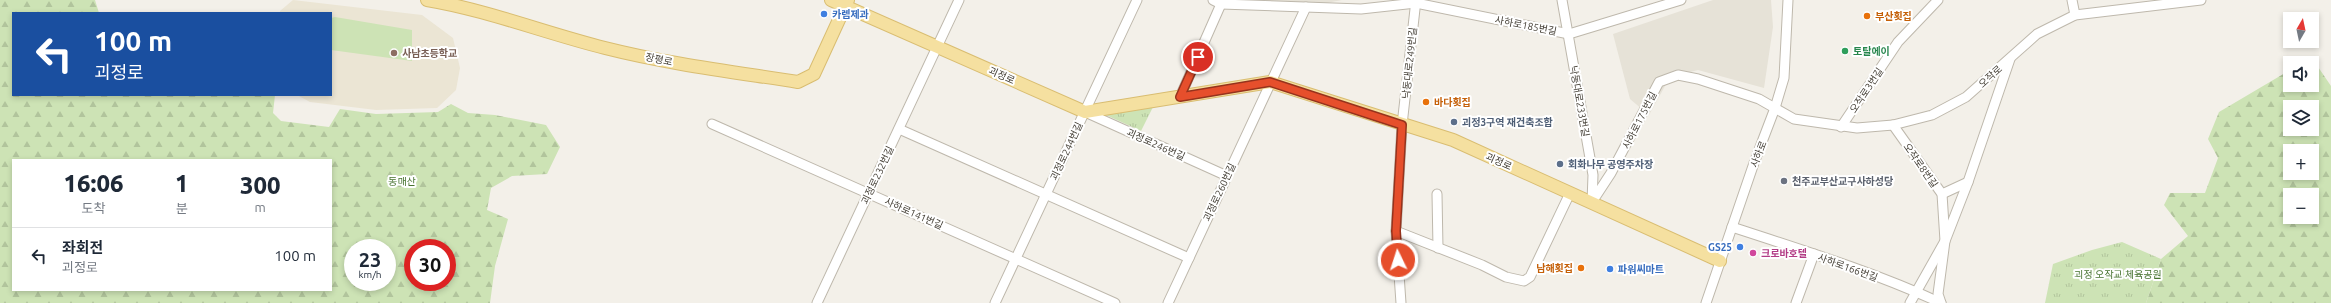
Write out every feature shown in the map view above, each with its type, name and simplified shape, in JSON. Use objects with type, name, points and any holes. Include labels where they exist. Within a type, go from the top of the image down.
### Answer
[{"type":"main road","name":"장평로","points":[[427,0],[484,13],[606,48],[681,64],[798,82],[814,74],[846,3]]},
{"type":"main road","name":"괴정로","points":[[831,0],[846,3],[937,46],[1085,112],[1270,82],[1453,140],[1592,202],[1720,262]]},
{"type":"street","name":"괴정로232번길","points":[[817,303],[959,0]]},
{"type":"street","name":"괴정로244번길","points":[[995,303],[1137,0]]},
{"type":"street","name":"낙동대로233번길","points":[[1562,0],[1593,175],[1592,202]]},
{"type":"street","name":"사하로185번길","points":[[1217,2],[1362,9],[1416,1],[1568,34],[1681,0]]},
{"type":"street","name":"사하로","points":[[1706,303],[1775,108],[1784,78],[1788,0]]},
{"type":"street","name":"오작로3번길","points":[[1841,127],[1898,42],[1938,0]]},
{"type":"street","points":[[2072,0],[2075,15]]},
{"type":"street","name":"오작로","points":[[1775,108],[1794,119],[1841,127],[1856,128],[1893,125],[1932,115],[1966,97],[2037,34],[2075,15],[2201,0]]},
{"type":"street","name":"낙동대로249번길","points":[[1401,303],[1396,231],[1402,125],[1416,1]]},
{"type":"street","points":[[1180,97],[1217,2]]},
{"type":"street","points":[[1270,82],[1306,7]]},
{"type":"street","points":[[1910,303],[1915,291],[1945,241],[1968,182],[2010,58]]},
{"type":"street","name":"사하로175번길","points":[[1592,202],[1611,173],[1659,82],[1678,75],[1698,79],[1759,99],[1775,108]]},
{"type":"street","name":"괴정로260번길","points":[[1168,303],[1270,82]]},
{"type":"street","name":"괴정로246번길","points":[[1085,112],[1227,176]]},
{"type":"street","name":"사하로141번길","points":[[712,124],[1115,303]]},
{"type":"street","name":"오작로8번길","points":[[1893,125],[1942,194],[1945,241],[1938,294],[1941,303]]},
{"type":"street","points":[[899,128],[1189,258]]},
{"type":"street","points":[[1942,194],[1968,182]]},
{"type":"street","points":[[1396,231],[1506,277],[1524,281],[1530,277],[1570,193]]},
{"type":"street","points":[[1437,194],[1438,248]]},
{"type":"street","name":"사하로166번길","points":[[1732,227],[1814,254],[1915,291],[1941,303]]},
{"type":"street","points":[[1796,303],[1814,254]]},
{"type":"shaded area","name":"사남초등학교","points":[[293,0],[422,15],[453,38],[460,68],[456,90],[437,108],[376,110],[310,102],[299,96],[332,96],[332,12],[280,11]]},
{"type":"shaded area","points":[[1213,0],[1342,0],[1306,7]]},
{"type":"shaded area","points":[[1713,0],[1771,0],[1773,27],[1764,88],[1698,70],[1670,77],[1649,115],[1630,99],[1613,34]]},
{"type":"green space","name":"동매산","points":[[0,0],[95,0],[99,12],[12,12],[12,96],[275,96],[273,113],[281,121],[329,127],[340,109],[376,114],[438,112],[451,104],[468,113],[495,115],[546,125],[560,147],[547,174],[512,176],[491,188],[487,210],[508,219],[495,266],[490,303],[0,303]]},
{"type":"green space","points":[[332,18],[412,30],[412,61],[332,50]]},
{"type":"green space","points":[[2319,68],[2331,86],[2331,303],[2146,303],[2161,259],[2188,236],[2164,205],[2170,193],[2205,193],[2218,158],[2208,139],[2219,112],[2283,74],[2283,92],[2319,92]]},
{"type":"green space","points":[[1157,99],[1141,131],[1093,109]]},
{"type":"green space","name":"괴정 오작교 체육공원","points":[[2122,242],[2161,259],[2146,303],[2045,303],[2053,264],[2092,250]]},
{"type":"place","name":"카렘제과","points":[[824,14]]},
{"type":"place","name":"부산횟집","points":[[1867,16]]},
{"type":"place","name":"토탈에이","points":[[1845,51]]},
{"type":"place","name":"사남초등학교","points":[[394,53]]},
{"type":"place","name":"바다횟집","points":[[1426,102]]},
{"type":"place","name":"괴정3구역 재건축조합","points":[[1454,122]]},
{"type":"place","name":"회화나무 공영주차장","points":[[1560,164]]},
{"type":"place","name":"천주교부산교구사하성당","points":[[1784,181]]},
{"type":"place","name":"GS25","points":[[1740,247]]},
{"type":"place","name":"크로바호텔","points":[[1753,253]]},
{"type":"place","name":"남해횟집","points":[[1581,268]]},
{"type":"place","name":"파워씨마트","points":[[1610,269]]},
{"type":"route","points":[[1198,57],[1180,97],[1270,82],[1402,125],[1396,231],[1398,260]]}]
